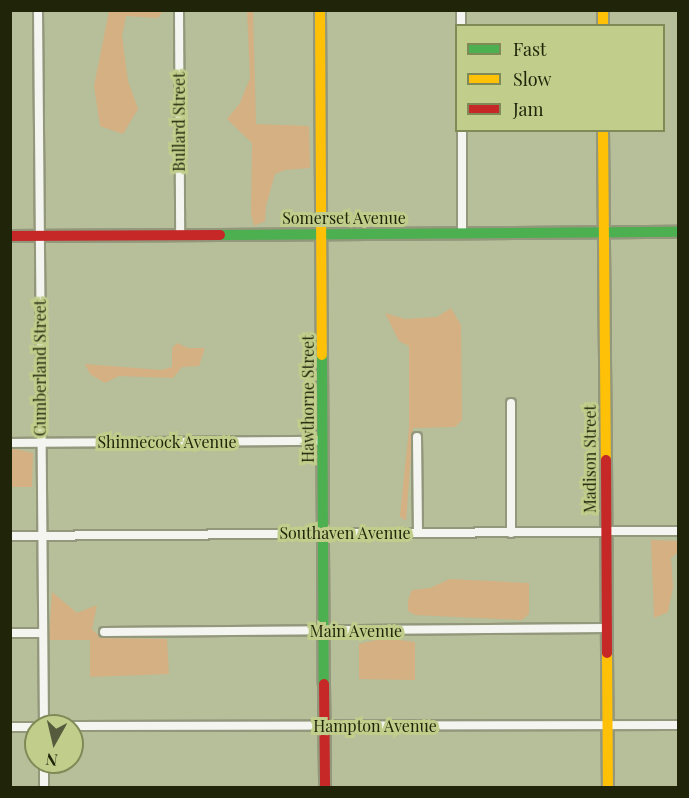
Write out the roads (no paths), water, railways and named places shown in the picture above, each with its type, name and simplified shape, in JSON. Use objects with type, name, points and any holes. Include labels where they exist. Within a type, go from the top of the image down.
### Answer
[{"type":"street","name":"Cumberland Street","points":[[38,10],[44,714]]},
{"type":"street","name":"Bullard Street","points":[[179,10],[180,234]]},
{"type":"street","name":"Hawthorne Street","points":[[320,10],[326,788]]},
{"type":"street","points":[[462,132],[462,232]]},
{"type":"street","name":"Madison Street","points":[[603,132],[608,788]]},
{"type":"street","name":"Somerset Avenue","points":[[10,236],[678,232]]},
{"type":"street","points":[[510,533],[511,403]]},
{"type":"street","points":[[417,436],[418,533]]},
{"type":"street","name":"Shinnecock Avenue","points":[[10,443],[322,441]]},
{"type":"street","name":"Southaven Avenue","points":[[10,536],[678,531]]},
{"type":"street","name":"Main Avenue","points":[[104,632],[607,628]]},
{"type":"street","points":[[10,633],[43,633]]},
{"type":"street","name":"Hampton Avenue","points":[[84,726],[678,725]]}]
